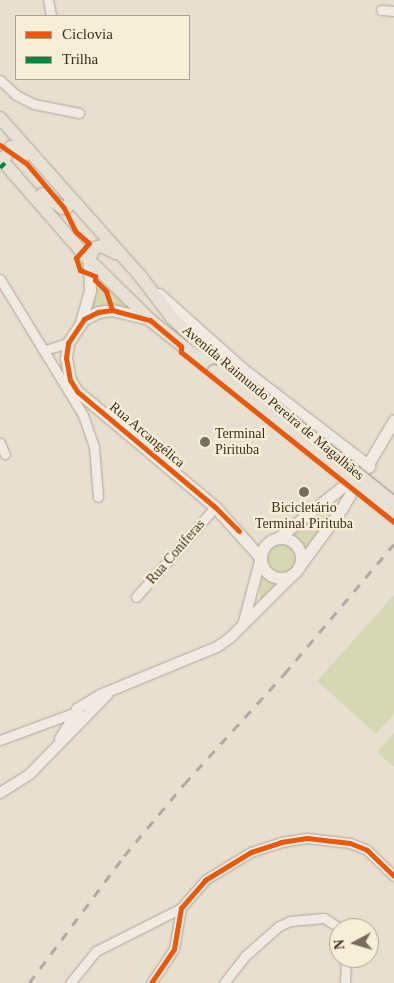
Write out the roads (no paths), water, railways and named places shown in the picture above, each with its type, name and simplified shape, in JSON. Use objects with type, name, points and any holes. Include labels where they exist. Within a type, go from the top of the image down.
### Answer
[{"type":"main road","name":"Avenida Raimundo Pereira de Magalhães","points":[[0,118],[71,201],[141,276],[173,319],[219,369]]},
{"type":"main road","points":[[1,160],[6,150],[14,146],[42,167]]},
{"type":"main road","name":"Avenida Raimundo Pereira de Magalhães","points":[[1,160],[89,260],[150,320],[219,369],[394,503]]},
{"type":"main road","points":[[16,175],[28,179],[55,206],[67,207],[71,201]]},
{"type":"main road","points":[[80,325],[90,291],[89,260],[94,248],[102,246],[129,264]]},
{"type":"main road","points":[[141,276],[244,370],[368,466]]},
{"type":"main road","points":[[68,343],[80,325],[90,315],[105,310],[125,312],[150,320]]},
{"type":"main road","name":"Rua Arcangélica","points":[[68,343],[66,358],[70,380],[85,397],[215,506],[239,531],[260,559]]},
{"type":"main road","points":[[219,369],[394,516]]},
{"type":"main road","points":[[368,466],[273,539],[260,559],[272,577],[284,578],[297,570],[368,466],[394,420]]},
{"type":"main road","name":"Rua Arcangélica","points":[[239,531],[273,539]]},
{"type":"main road","points":[[273,539],[289,539],[297,546],[301,557],[297,570]]},
{"type":"street","points":[[48,0],[51,15]]},
{"type":"street","points":[[381,10],[394,11]]},
{"type":"street","points":[[0,80],[16,95],[34,104],[79,113]]},
{"type":"street","points":[[0,279],[83,415],[94,447],[98,497]]},
{"type":"street","points":[[45,350],[68,343]]},
{"type":"street","points":[[83,415],[85,397]]},
{"type":"street","points":[[0,443],[5,454]]},
{"type":"street","name":"Rua Coníferas","points":[[136,597],[215,506]]},
{"type":"street","points":[[242,629],[260,559]]},
{"type":"street","points":[[0,740],[81,712],[111,690],[217,646],[242,629],[297,570]]},
{"type":"street","points":[[0,793],[29,775],[59,742],[81,712]]},
{"type":"street","points":[[70,983],[96,951],[181,908],[205,880],[251,852],[281,842],[307,838],[350,843],[367,850],[394,876]]},
{"type":"street","points":[[151,983],[174,949],[181,908]]},
{"type":"street","points":[[224,983],[246,956],[284,923],[324,918],[329,921]]},
{"type":"street","points":[[345,983],[346,968]]},
{"type":"railway","points":[[29,983],[124,856],[184,784],[284,674],[394,544]]},
{"type":"place","name":"Terminal Pirituba","points":[[205,442]]},
{"type":"place","name":"Bicicletário Terminal Pirituba","points":[[304,492]]}]
